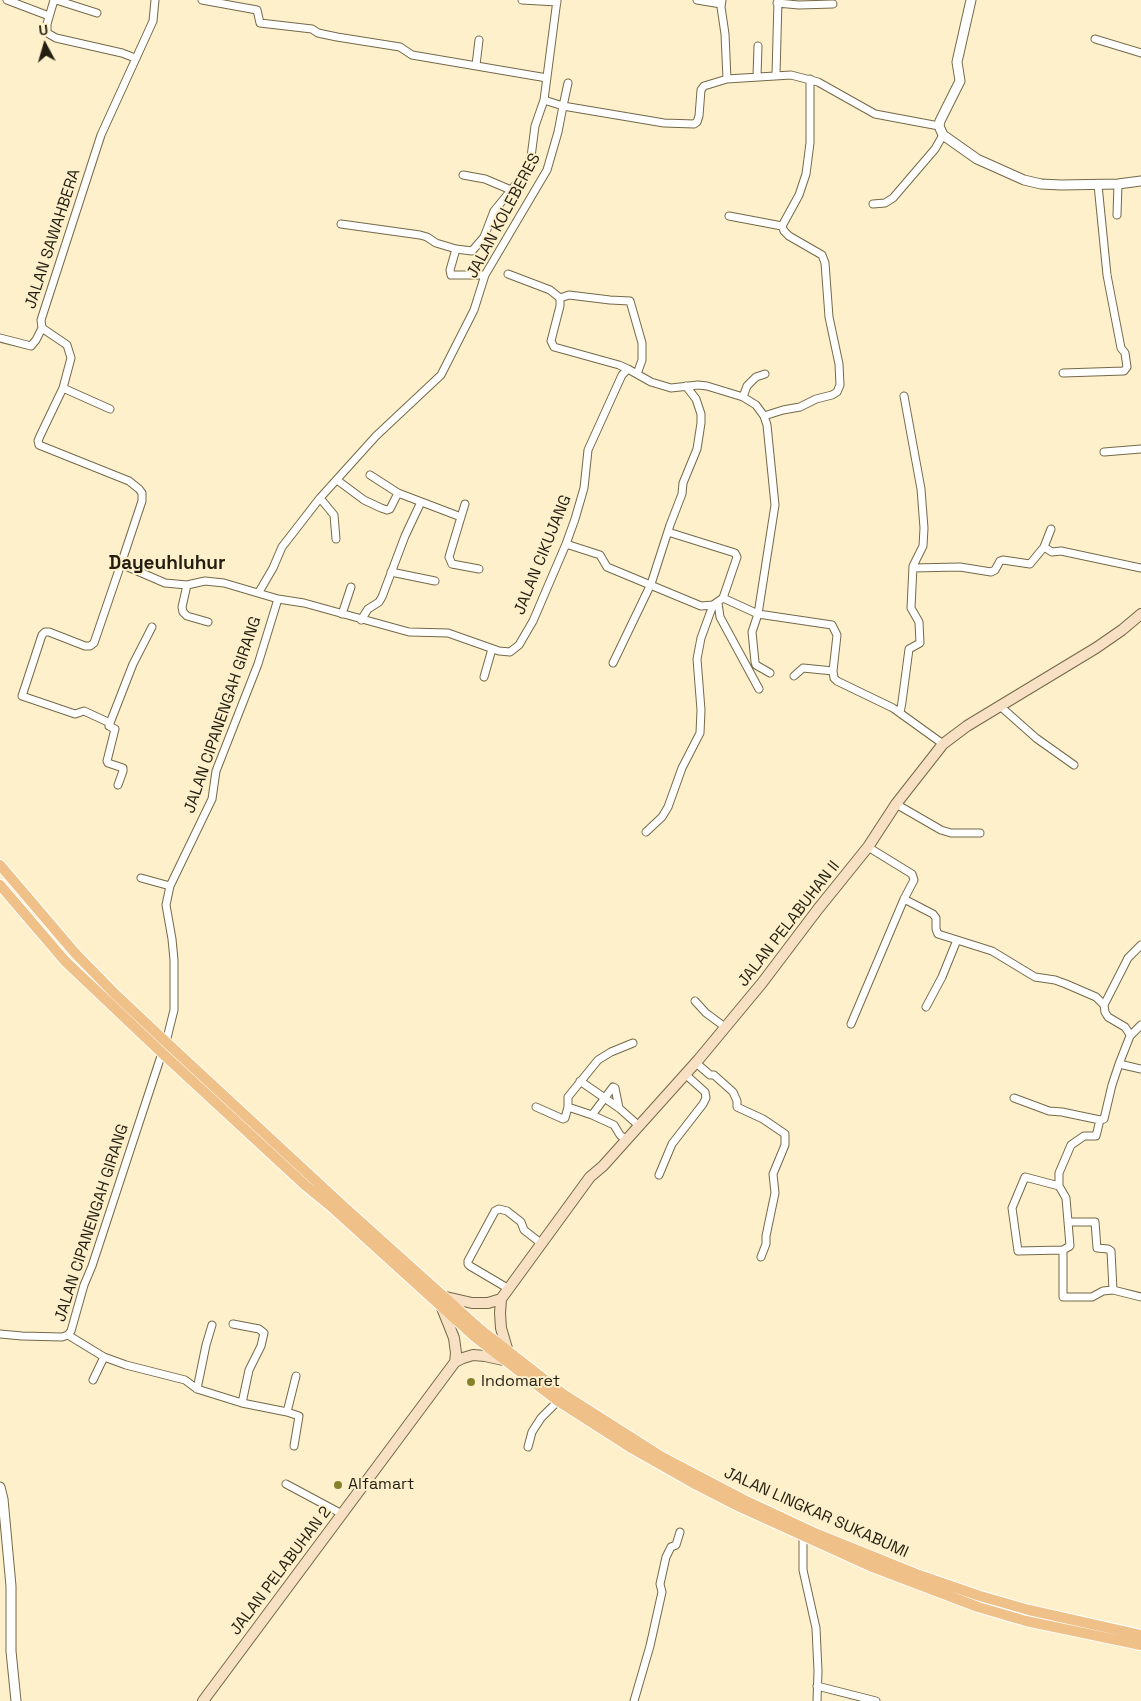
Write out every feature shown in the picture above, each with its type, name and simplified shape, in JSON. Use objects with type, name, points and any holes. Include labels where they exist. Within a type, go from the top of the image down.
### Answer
[{"type":"main road","name":"JALAN PELABUHAN II","points":[[501,1299],[590,1176],[602,1166],[696,1062],[762,982],[868,847],[896,804],[943,744],[967,726],[1096,648],[1141,614]]},
{"type":"main road","points":[[0,865],[75,953],[309,1182]]},
{"type":"main road","points":[[0,885],[65,961],[162,1053],[507,1359]]},
{"type":"main road","points":[[443,1301],[488,1303],[501,1299],[501,1328],[507,1359]]},
{"type":"main road","points":[[443,1301],[454,1338],[455,1362]]},
{"type":"main road","points":[[455,1362],[472,1355],[507,1359]]},
{"type":"main road","name":"JALAN LINGKAR SUKABUMI","points":[[507,1359],[558,1401],[649,1458],[870,1566],[978,1608],[1026,1621],[1141,1645]]},
{"type":"main road","name":"JALAN LINGKAR SUKABUMI","points":[[507,1359],[638,1442],[737,1501]]},
{"type":"main road","name":"JALAN PELABUHAN 2","points":[[203,1701],[455,1362]]},
{"type":"main road","name":"JALAN LINGKAR SUKABUMI","points":[[799,1532],[980,1596],[1029,1610],[1141,1635]]},
{"type":"street","points":[[7,0],[49,16]]},
{"type":"street","points":[[97,12],[55,0],[47,24],[47,32],[52,36],[136,58]]},
{"type":"street","name":"JALAN SAWAHBERA","points":[[120,564],[142,501],[142,493],[140,489],[129,482],[39,445],[40,436],[63,388],[71,358],[70,350],[66,345],[42,328],[42,313],[76,215],[97,146],[154,21],[155,0]]},
{"type":"street","points":[[202,0],[257,10],[260,23],[312,29],[318,33],[337,37],[400,47],[412,55],[547,78]]},
{"type":"street","points":[[341,224],[420,235],[436,243],[471,251],[484,237],[494,211],[526,172],[530,162],[535,126],[544,100],[557,1],[522,0]]},
{"type":"street","points":[[697,0],[721,2],[728,79]]},
{"type":"street","points":[[873,204],[885,203],[893,198],[935,149],[960,81],[957,62],[971,0]]},
{"type":"street","points":[[776,75],[778,2],[799,5],[833,4]]},
{"type":"street","points":[[476,65],[479,40]]},
{"type":"street","points":[[1095,40],[1141,53]]},
{"type":"street","points":[[757,76],[758,46]]},
{"type":"street","points":[[544,100],[563,106],[664,123],[694,124],[699,116],[702,87],[728,79],[791,75],[810,79],[875,114],[941,130],[977,159],[1024,180],[1049,185],[1098,185],[1141,181]]},
{"type":"street","points":[[782,226],[799,195],[806,174],[810,143],[810,79]]},
{"type":"street","name":"JALAN KOLEBERES","points":[[259,592],[287,541],[320,498],[376,436],[441,375],[474,310],[485,275],[548,170],[568,83]]},
{"type":"street","points":[[463,175],[485,179],[511,190]]},
{"type":"street","points":[[1117,215],[1118,184]]},
{"type":"street","points":[[1063,373],[1124,371],[1127,367],[1125,353],[1121,348],[1107,275],[1098,185]]},
{"type":"street","points":[[729,216],[782,226]]},
{"type":"street","points":[[766,420],[783,410],[832,395],[837,392],[840,385],[839,364],[829,317],[825,263],[822,255],[790,236],[784,231],[782,226]]},
{"type":"street","points":[[456,249],[450,270],[451,275],[485,275]]},
{"type":"street","points":[[508,274],[550,290],[560,298]]},
{"type":"street","points":[[560,298],[569,295],[630,301],[642,343],[642,360],[637,374]]},
{"type":"street","points":[[560,298],[560,306],[554,324],[552,345],[619,365],[662,386],[676,388],[698,385],[707,386],[744,397],[756,405],[766,420],[775,505],[758,614],[752,632],[756,666],[770,673]]},
{"type":"street","points":[[0,338],[31,346],[42,328]]},
{"type":"street","name":"JALAN CIKUJANG","points":[[259,592],[278,599],[304,603],[409,632],[448,633],[492,649],[510,652],[519,645],[533,621],[566,544],[584,488],[588,450],[620,379],[628,369]]},
{"type":"street","points":[[744,397],[747,386],[756,377],[765,374]]},
{"type":"street","points":[[613,663],[651,584],[682,494],[683,483],[697,449],[701,414],[696,399],[686,386]]},
{"type":"street","points":[[63,388],[110,409]]},
{"type":"street","points":[[900,712],[909,649],[920,643],[919,622],[911,608],[913,568],[923,546],[924,528],[921,489],[904,396]]},
{"type":"street","points":[[1104,452],[1141,449]]},
{"type":"street","points":[[370,475],[398,493],[461,517]]},
{"type":"street","points":[[337,480],[364,500],[384,509],[390,509],[398,493]]},
{"type":"street","points":[[320,498],[334,515],[336,539]]},
{"type":"street","points":[[361,620],[368,609],[379,602],[405,536],[421,502]]},
{"type":"street","points":[[465,504],[449,557],[452,564],[479,568]]},
{"type":"street","points":[[913,568],[960,567],[991,572],[1003,560],[1030,564],[1044,547],[1051,529]]},
{"type":"street","points":[[646,832],[662,817],[668,807],[682,768],[700,733],[701,710],[697,659],[701,638],[737,558],[735,553],[668,532]]},
{"type":"street","points":[[566,544],[600,555],[607,567],[701,606],[718,602],[758,614],[832,625],[837,639],[833,671],[834,678],[840,684],[865,694],[900,712],[943,744]]},
{"type":"street","points":[[1044,547],[1052,552],[1061,551],[1141,568]]},
{"type":"street","points":[[110,722],[84,711],[75,714],[22,696],[42,635],[45,632],[85,646],[90,646],[94,643],[120,564],[165,583],[187,585],[210,581],[259,592]]},
{"type":"street","points":[[392,572],[435,581]]},
{"type":"street","points":[[187,585],[182,607],[183,612],[187,616],[208,622]]},
{"type":"street","points":[[342,614],[351,587]]},
{"type":"street","name":"JALAN CIPANENGAH GIRANG","points":[[166,1042],[174,1010],[174,960],[166,905],[170,886],[212,798],[216,771],[258,664],[278,599]]},
{"type":"street","points":[[718,602],[720,617],[759,689]]},
{"type":"street","points":[[118,785],[123,768],[107,761],[115,729],[109,726],[133,664],[152,627]]},
{"type":"street","points":[[484,677],[492,649]]},
{"type":"street","points":[[794,676],[804,667],[833,671]]},
{"type":"street","points":[[1000,706],[1036,738],[1074,765]]},
{"type":"street","points":[[896,804],[941,830],[951,833],[980,833]]},
{"type":"street","points":[[851,1024],[904,899],[914,880],[912,874],[868,847]]},
{"type":"street","points":[[141,878],[170,886]]},
{"type":"street","points":[[904,899],[933,914],[936,918],[938,934],[992,951],[1035,977],[1055,980],[1074,986],[1096,998],[1104,1005]]},
{"type":"street","points":[[926,1007],[942,977],[957,940]]},
{"type":"street","points":[[1130,1036],[1125,1027],[1108,1017],[1104,1012],[1104,1005],[1128,958],[1141,944]]},
{"type":"street","points":[[695,1001],[706,1013],[725,1027]]},
{"type":"street","points":[[1059,1186],[1026,1177],[1012,1212],[1018,1251],[1063,1250],[1070,1246],[1066,1198],[1059,1186],[1058,1173],[1071,1145],[1084,1136],[1095,1136],[1100,1120],[1104,1118],[1112,1085],[1130,1036],[1141,1025]]},
{"type":"street","points":[[536,1107],[564,1119],[567,1115],[568,1097],[598,1060],[633,1043]]},
{"type":"street","name":"JALAN CIPANENGAH GIRANG","points":[[0,1334],[62,1337],[68,1335],[73,1326],[84,1285],[92,1266],[162,1053]]},
{"type":"street","points":[[696,1062],[733,1092],[737,1101],[737,1107],[771,1123],[785,1134],[785,1145],[773,1174],[774,1193],[766,1244],[762,1257]]},
{"type":"street","points":[[1119,1064],[1141,1068]]},
{"type":"street","points":[[659,1175],[672,1144],[706,1098],[705,1092],[685,1074]]},
{"type":"street","points":[[580,1081],[619,1108],[638,1125]]},
{"type":"street","points":[[592,1114],[614,1086],[619,1108]]},
{"type":"street","points":[[1014,1098],[1049,1111],[1100,1120]]},
{"type":"street","points":[[568,1107],[592,1114],[614,1125],[620,1135],[626,1140]]},
{"type":"street","points":[[509,1289],[468,1264],[495,1211],[499,1209],[507,1211],[521,1222],[524,1230],[542,1244]]},
{"type":"street","points":[[1068,1222],[1095,1222],[1098,1248],[1110,1251],[1113,1290]]},
{"type":"street","points":[[1063,1250],[1064,1297],[1092,1297],[1103,1291],[1113,1290],[1141,1297]]},
{"type":"street","points":[[233,1324],[259,1329],[264,1333],[261,1346],[250,1370],[242,1403]]},
{"type":"street","points":[[197,1389],[212,1326]]},
{"type":"street","points":[[68,1335],[104,1357],[126,1365],[185,1380],[197,1389],[242,1403],[299,1416],[294,1446]]},
{"type":"street","points":[[93,1380],[104,1357]]},
{"type":"street","points":[[287,1412],[296,1376]]},
{"type":"street","points":[[528,1447],[532,1432],[541,1418],[558,1401]]},
{"type":"street","points":[[286,1484],[342,1514]]},
{"type":"street","points":[[0,1487],[3,1499],[11,1586],[11,1651],[16,1701]]},
{"type":"street","points":[[634,1701],[650,1646],[662,1592],[660,1584],[666,1557],[671,1547],[676,1545],[680,1532]]},
{"type":"street","points":[[799,1532],[803,1570],[816,1628],[817,1701]]},
{"type":"street","points":[[817,1686],[876,1701]]},
{"type":"place","name":"Indomaret","points":[[471,1382]]},
{"type":"place","name":"Alfamart","points":[[338,1485]]},
{"type":"district","name":"Dayeuhluhur","points":[[167,564]]}]
